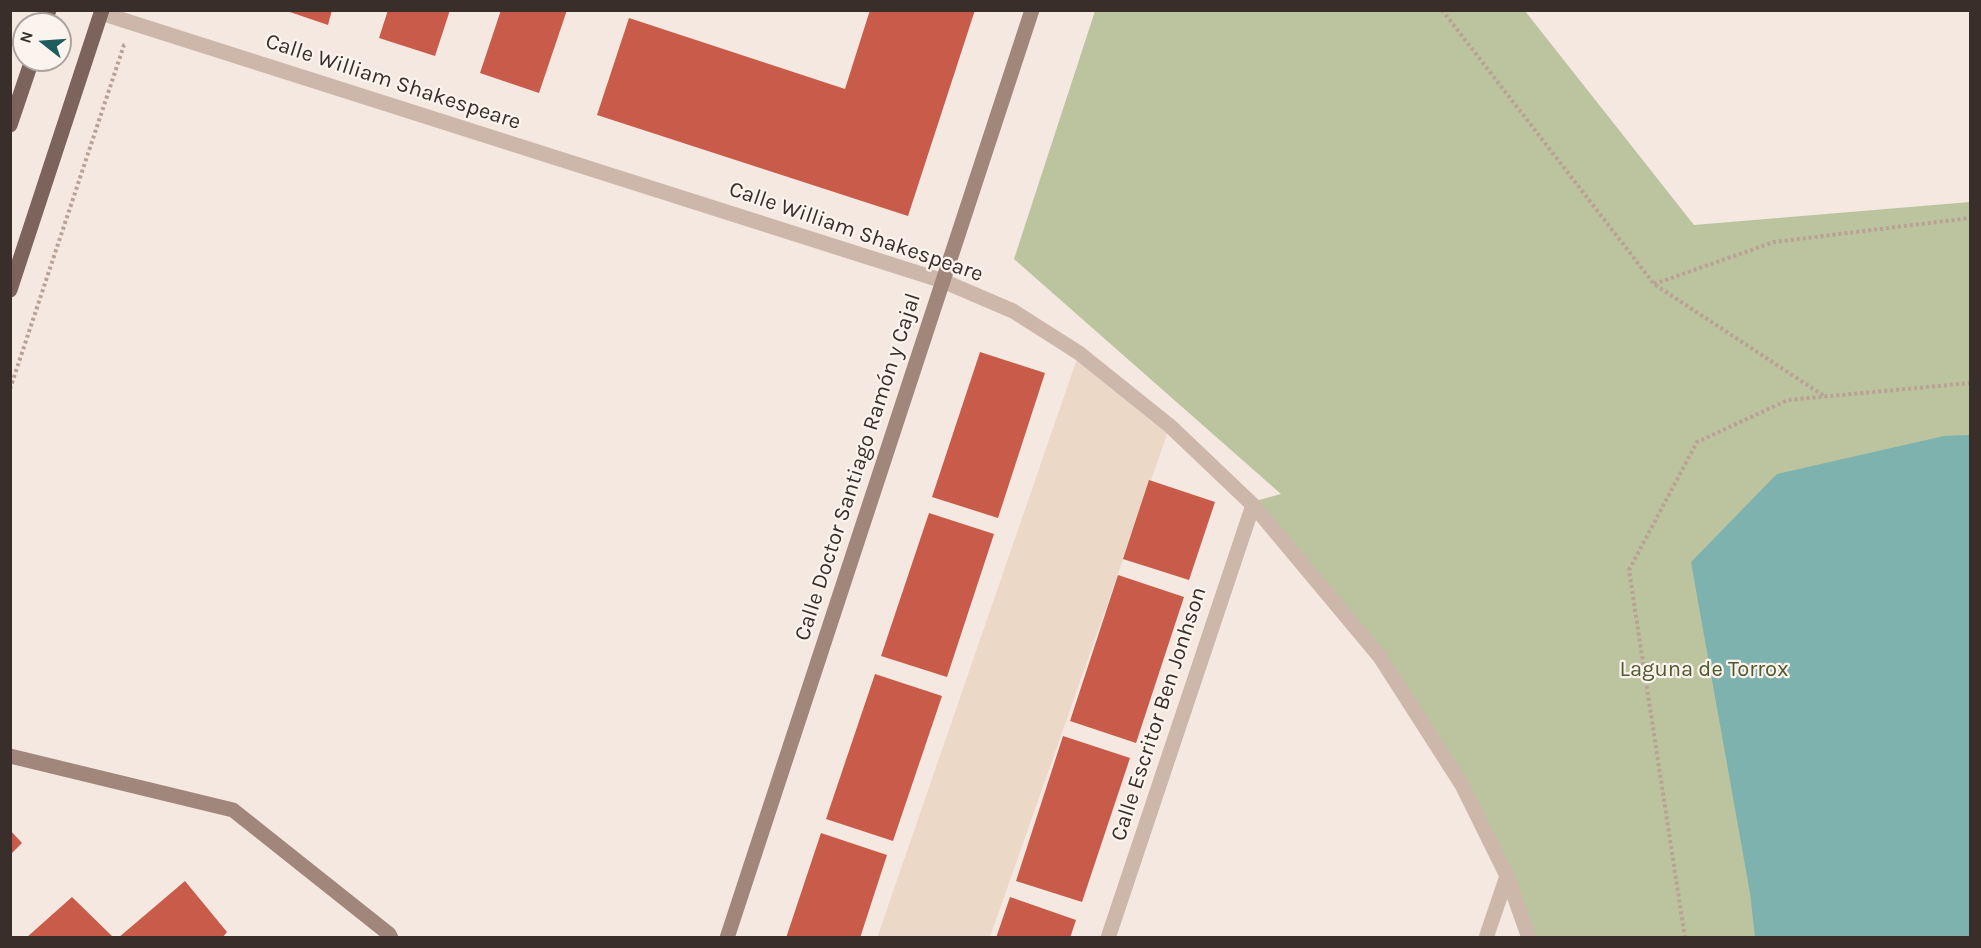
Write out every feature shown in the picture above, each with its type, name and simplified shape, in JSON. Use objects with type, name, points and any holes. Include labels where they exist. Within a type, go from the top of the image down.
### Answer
[{"type":"main road","points":[[10,290],[102,12]]},
{"type":"main road","points":[[10,124],[28,72]]},
{"type":"street","name":"Calle Doctor Santiago Ramón y Cajal","points":[[727,938],[1032,10]]},
{"type":"street","name":"Calle William Shakespeare","points":[[102,12],[943,281],[1013,311],[1079,353],[1170,426],[1253,505],[1380,657],[1461,785],[1507,876],[1529,938]]},
{"type":"street","name":"Calle Escritor Ben Jonhson","points":[[1108,938],[1253,505]]},
{"type":"street","points":[[10,756],[233,810],[389,934],[391,938]]},
{"type":"street","points":[[1486,938],[1507,876]]},
{"type":"path","points":[[1442,10],[1654,284],[1825,397]]},
{"type":"path","points":[[10,389],[124,45],[135,39],[140,25]]},
{"type":"path","points":[[1654,284],[1774,242],[1971,218]]},
{"type":"path","points":[[1686,938],[1629,570],[1697,442],[1788,400],[1971,383]]},
{"type":"green space","name":"Laguna de Torrox","points":[[1095,11],[1525,11],[1694,225],[1970,202],[1970,937],[1531,937],[1512,880],[1377,656],[1248,503],[1281,494],[1014,259]]},
{"type":"shaded area","points":[[1079,353],[1170,426],[990,937],[877,938]]},
{"type":"water","name":"Laguna de Torrox","points":[[1970,435],[1970,937],[1755,937],[1750,893],[1691,562],[1777,474],[1944,436]]},
{"type":"building","points":[[284,10],[332,10],[328,25]]},
{"type":"building","points":[[388,10],[450,10],[435,56],[379,38]]},
{"type":"building","points":[[501,10],[567,10],[539,93],[480,73]]},
{"type":"building","points":[[870,10],[975,10],[908,216],[597,115],[629,18],[845,89]]},
{"type":"building","points":[[980,352],[1045,373],[998,518],[932,497]]},
{"type":"building","points":[[1149,480],[1215,502],[1189,580],[1123,559]]},
{"type":"building","points":[[929,513],[994,534],[947,677],[881,656]]},
{"type":"building","points":[[1118,575],[1184,597],[1136,743],[1070,721]]},
{"type":"building","points":[[875,674],[942,696],[893,841],[826,819]]},
{"type":"building","points":[[1063,736],[1130,758],[1082,902],[1016,881]]},
{"type":"building","points":[[10,830],[22,843],[10,855]]},
{"type":"building","points":[[821,833],[887,855],[860,938],[786,938]]},
{"type":"building","points":[[185,881],[227,932],[222,938],[118,938]]},
{"type":"building","points":[[72,897],[114,938],[26,938]]},
{"type":"building","points":[[1010,897],[1076,920],[1070,938],[996,938]]}]
